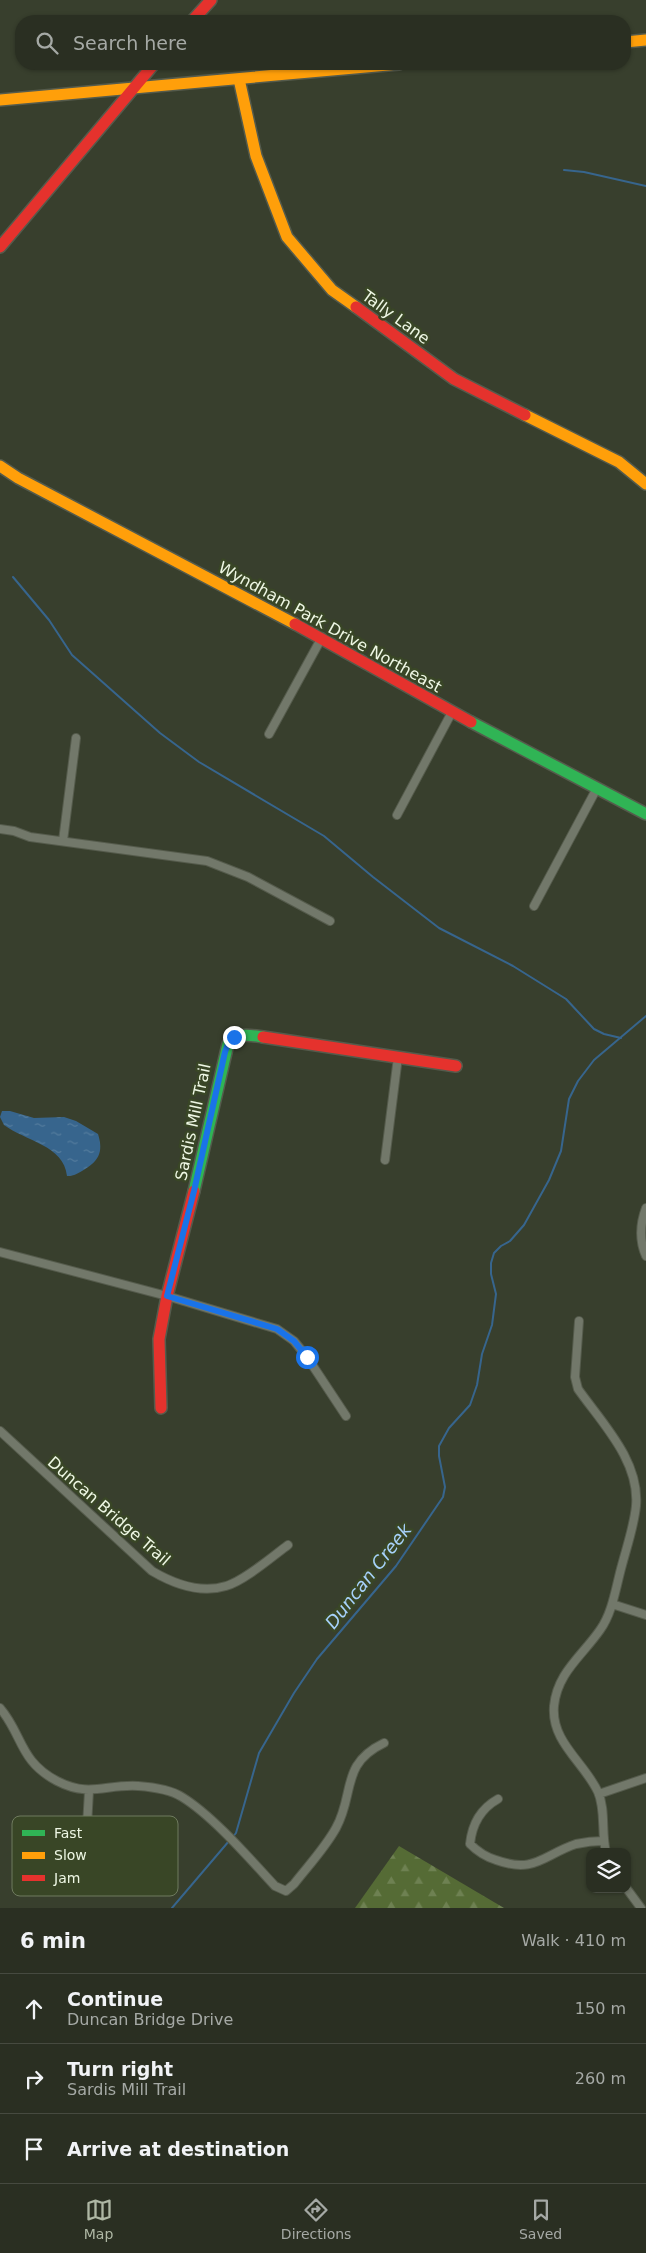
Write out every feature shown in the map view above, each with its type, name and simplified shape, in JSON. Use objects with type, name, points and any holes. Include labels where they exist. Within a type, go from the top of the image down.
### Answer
[{"type":"street","points":[[197,15],[210,1]]},
{"type":"street","points":[[631,41],[646,40]]},
{"type":"street","points":[[0,248],[102,128],[131,88],[148,70]]},
{"type":"street","points":[[0,100],[335,70]]},
{"type":"street","name":"Tally Lane","points":[[239,79],[256,156],[287,237],[332,290],[454,379],[618,462],[646,484]]},
{"type":"street","name":"Wyndham Park Drive Northeast","points":[[0,466],[18,478],[320,639],[452,712],[646,814]]},
{"type":"street","points":[[269,734],[320,639]]},
{"type":"street","points":[[397,815],[452,712]]},
{"type":"street","points":[[63,841],[76,738]]},
{"type":"street","points":[[534,906],[597,788]]},
{"type":"street","points":[[0,829],[14,831],[30,837],[207,862],[248,876],[330,921]]},
{"type":"street","name":"Sardis Mill Trail","points":[[161,1408],[159,1338],[167,1296],[194,1191],[225,1052],[228,1044],[234,1037],[246,1035],[456,1066]]},
{"type":"street","points":[[385,1160],[398,1057]]},
{"type":"street","points":[[646,1208],[642,1218],[640,1233],[646,1256]]},
{"type":"street","points":[[0,1252],[167,1296],[277,1329],[294,1341],[307,1357],[346,1416]]},
{"type":"street","points":[[579,1321],[575,1370],[578,1389],[621,1450],[629,1467],[636,1504],[633,1523],[612,1604],[601,1629],[564,1674],[556,1690],[554,1709],[556,1728],[563,1744],[583,1766],[599,1794],[605,1848]]},
{"type":"street","name":"Duncan Bridge Trail","points":[[0,1431],[152,1571],[170,1581],[202,1589],[227,1586],[288,1545]]},
{"type":"street","points":[[612,1604],[646,1615]]},
{"type":"street","points":[[0,1708],[28,1758],[57,1781],[80,1790],[89,1791],[128,1786],[152,1787],[181,1796],[218,1827],[275,1886],[286,1891],[294,1884],[337,1827],[354,1768],[369,1750],[384,1743]]},
{"type":"street","points":[[599,1794],[646,1778]]},
{"type":"street","points":[[88,1816],[89,1791]]},
{"type":"street","points":[[498,1799],[480,1812],[471,1831],[470,1844],[490,1858],[508,1864],[526,1865],[541,1861],[575,1845],[603,1841]]},
{"type":"street","points":[[630,1893],[641,1908]]},
{"type":"green space","points":[[399,1846],[504,1908],[355,1908]]},
{"type":"water","points":[[2,1111],[10,1111],[34,1118],[64,1117],[76,1121],[98,1134],[100,1152],[96,1160],[88,1168],[75,1175],[67,1176],[59,1157],[51,1150],[4,1125],[0,1117]]},
{"type":"waterway","points":[[564,170],[584,172],[646,186]]},
{"type":"waterway","points":[[13,577],[49,620],[72,655],[160,733],[199,762],[324,836],[439,928],[513,966],[566,999],[594,1029],[604,1034],[621,1038]]},
{"type":"waterway","name":"Duncan Creek","points":[[232,1838],[236,1833],[259,1753],[294,1693],[317,1659],[396,1566],[443,1497],[445,1487],[439,1446],[449,1428],[470,1405],[477,1385],[482,1354],[492,1325],[496,1294],[491,1274],[491,1263],[494,1253],[510,1241],[524,1225],[549,1180],[561,1151],[569,1099],[578,1081],[594,1060],[646,1016]]},
{"type":"waterway","name":"Duncan Creek","points":[[172,1908],[229,1841]]},
{"type":"traffic: fast","points":[[471,722],[646,814]]},
{"type":"traffic: fast","points":[[194,1191],[228,1044],[240,1036],[263,1037]]},
{"type":"traffic: slow","points":[[631,41],[646,40]]},
{"type":"traffic: slow","points":[[0,100],[332,70]]},
{"type":"traffic: slow","points":[[239,79],[256,156],[287,237],[332,290],[356,307]]},
{"type":"traffic: slow","points":[[525,415],[619,462],[646,484]]},
{"type":"traffic: slow","points":[[0,466],[18,478],[295,624]]},
{"type":"traffic: jam","points":[[197,15],[211,0]]},
{"type":"traffic: jam","points":[[0,247],[149,70]]},
{"type":"traffic: jam","points":[[356,307],[454,379],[525,415]]},
{"type":"traffic: jam","points":[[295,624],[471,722]]},
{"type":"traffic: jam","points":[[263,1037],[456,1066]]},
{"type":"traffic: jam","points":[[161,1408],[159,1339],[167,1296],[194,1191]]},
{"type":"route","points":[[234,1037],[228,1044],[225,1052],[194,1191],[167,1296],[277,1329],[294,1341],[307,1357]]}]
